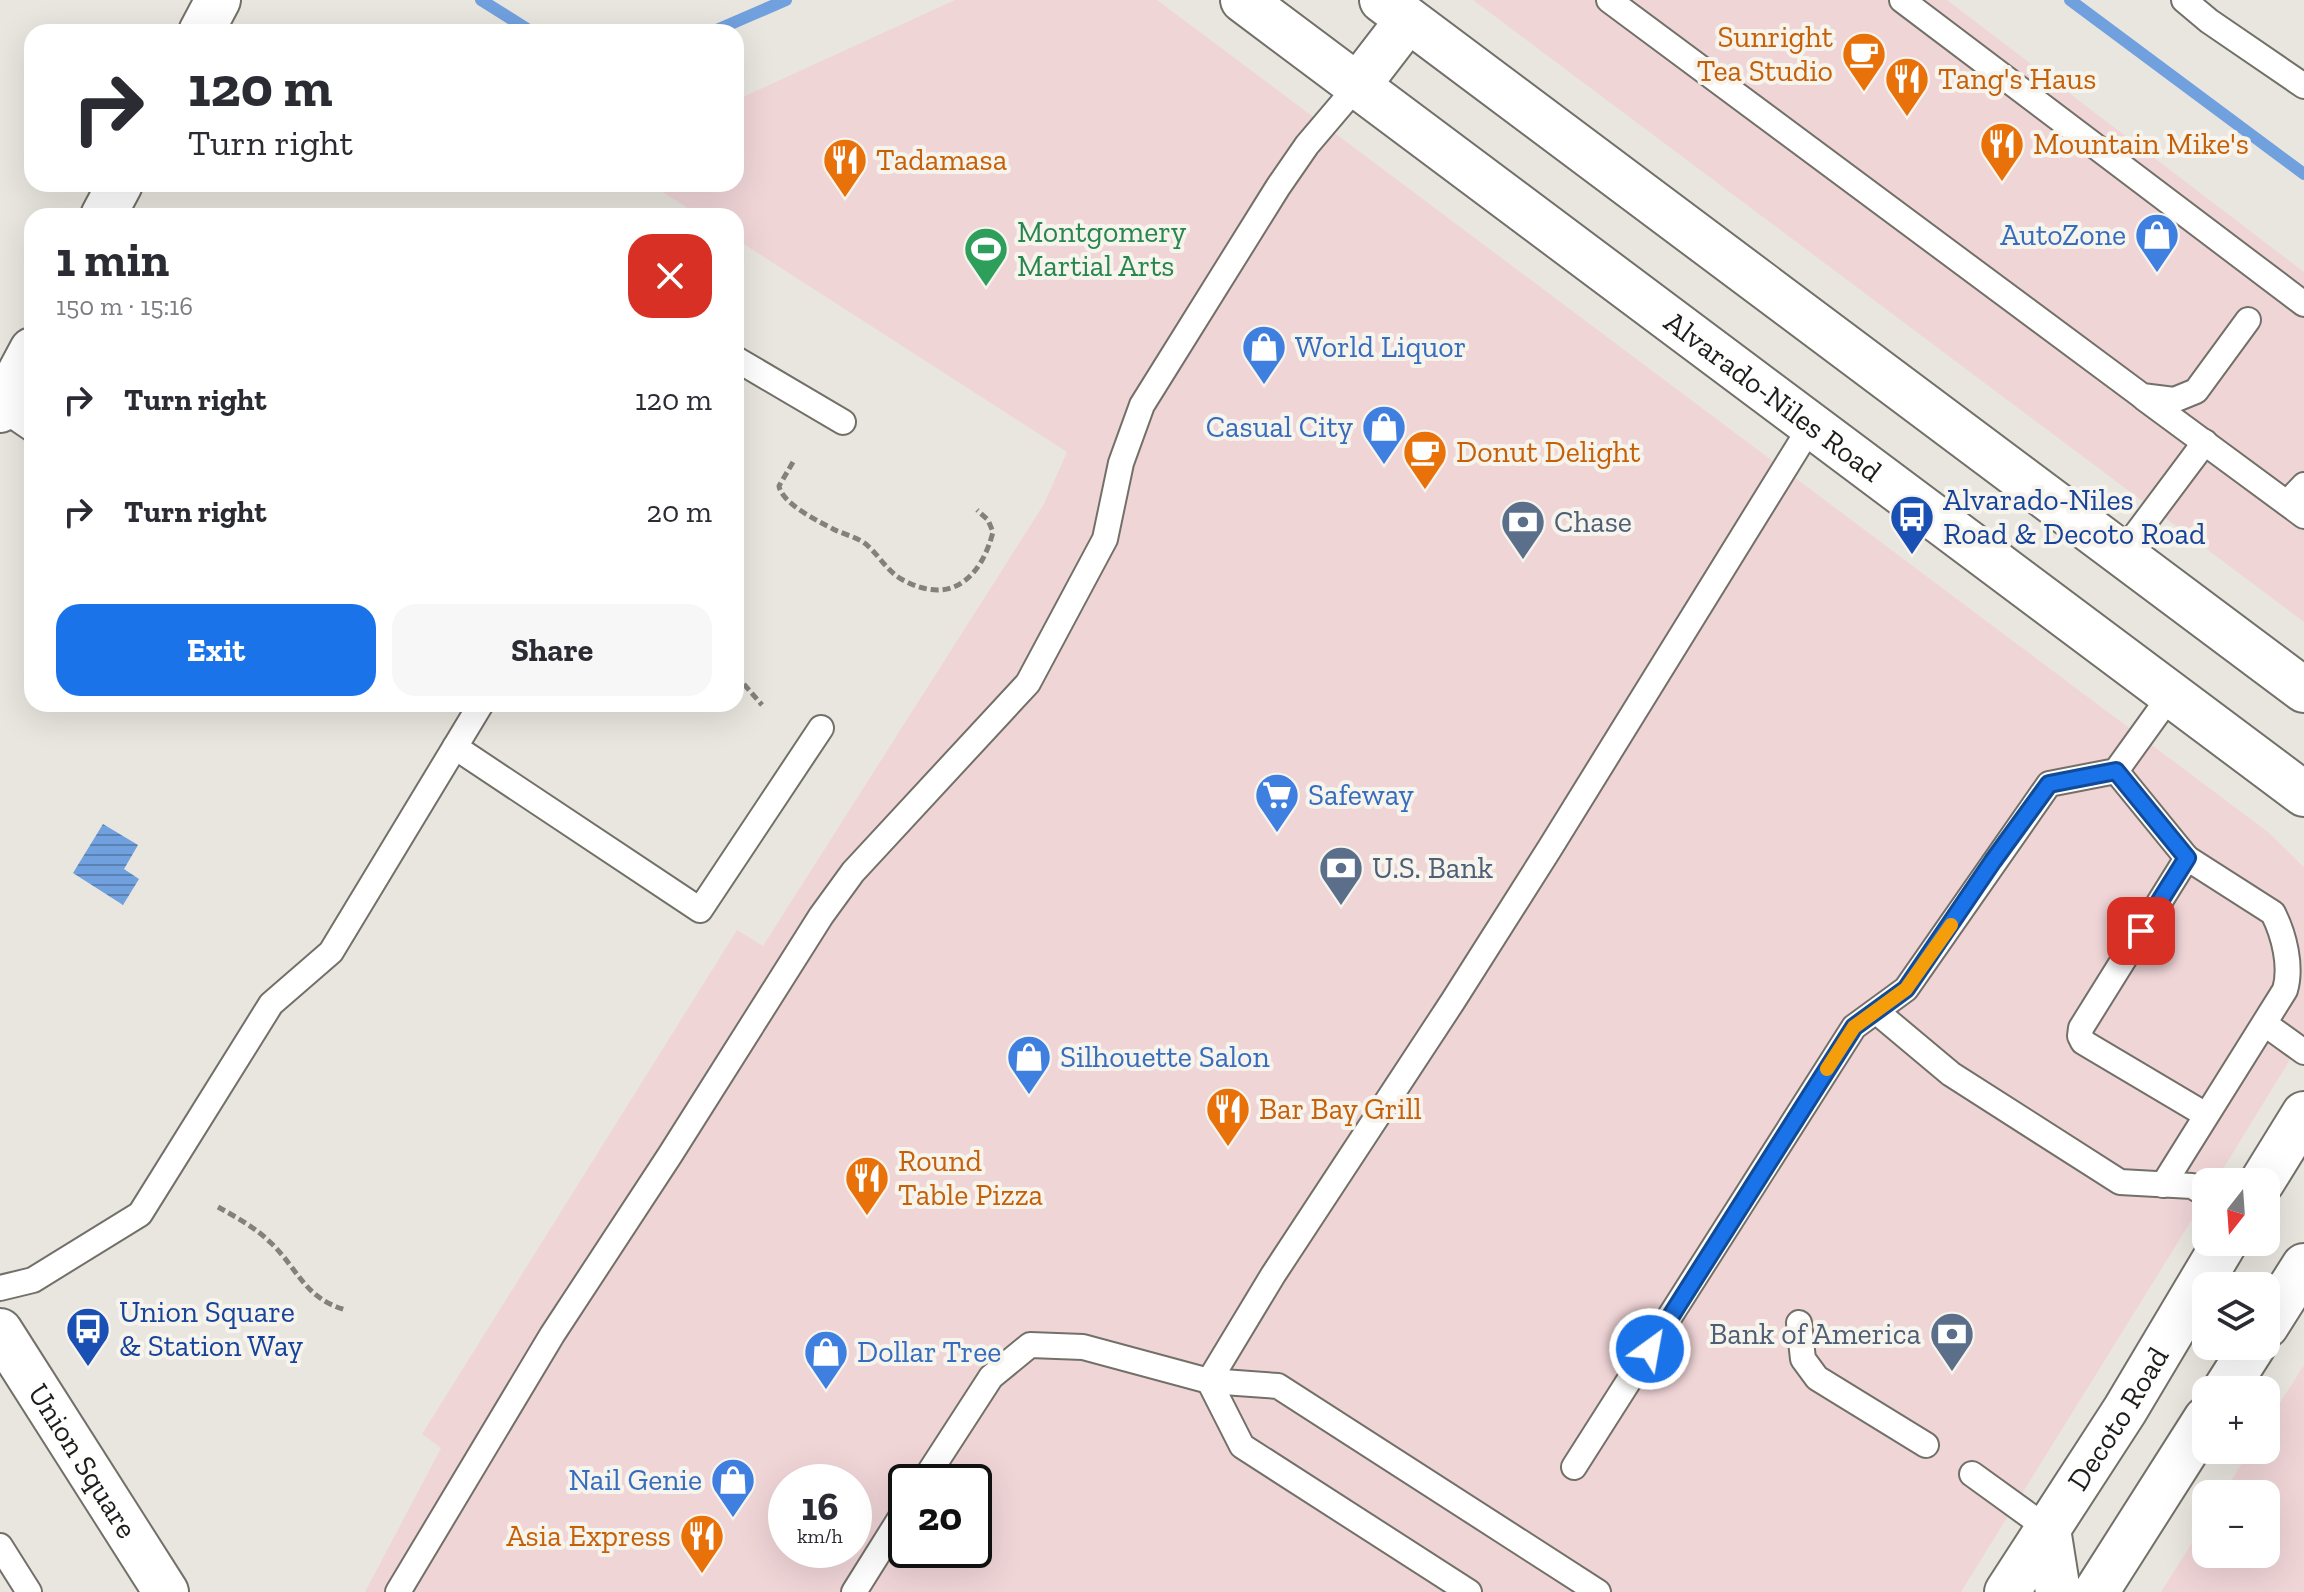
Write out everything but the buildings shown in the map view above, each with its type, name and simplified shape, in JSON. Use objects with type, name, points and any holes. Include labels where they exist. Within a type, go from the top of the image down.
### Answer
[{"type":"main road","points":[[205,24],[218,0]]},
{"type":"main road","name":"Alvarado-Niles Road","points":[[1243,0],[2304,794]]},
{"type":"main road","points":[[1358,85],[1404,7],[2304,690]]},
{"type":"main road","points":[[0,409],[24,365]]},
{"type":"main road","points":[[2271,1168],[2304,1114]]},
{"type":"main road","name":"Decoto Road","points":[[2007,1592],[2125,1410],[2217,1256]]},
{"type":"main road","points":[[2280,1304],[2304,1266]]},
{"type":"main road","name":"Union Square","points":[[0,1331],[166,1592]]},
{"type":"main road","points":[[2096,1592],[2192,1441]]},
{"type":"main road","points":[[2048,1529],[2058,1592]]},
{"type":"lane","points":[[1609,0],[2296,509],[2304,485]]},
{"type":"lane","points":[[1902,0],[2304,304]]},
{"type":"lane","points":[[2184,0],[2209,21],[2304,86]]},
{"type":"lane","points":[[398,1592],[552,1335],[821,916],[853,872],[1028,683],[1105,539],[1121,463],[1142,405],[1278,187],[1307,145],[1358,85]]},
{"type":"lane","points":[[2142,396],[2174,400],[2196,391],[2248,320]]},
{"type":"lane","points":[[744,364],[843,422]]},
{"type":"lane","points":[[0,409],[24,424]]},
{"type":"lane","points":[[1209,1381],[1273,1275],[1550,848],[1811,426]]},
{"type":"lane","points":[[2122,553],[2205,442]]},
{"type":"lane","points":[[1574,1467],[1854,1027],[1906,989],[2049,784],[2116,771],[2170,696]]},
{"type":"lane","points":[[0,1288],[33,1280],[140,1214],[271,1004],[331,952],[455,747],[472,712]]},
{"type":"lane","points":[[455,747],[700,910],[821,728]]},
{"type":"lane","points":[[2116,771],[2187,858],[2273,913],[2279,925],[2289,977],[2265,1024],[2163,1185]]},
{"type":"lane","points":[[2187,858],[2081,1028],[2080,1036],[2083,1042],[2206,1115]]},
{"type":"lane","points":[[1877,1012],[1951,1074],[2120,1182],[2192,1186]]},
{"type":"lane","points":[[2265,1024],[2304,1052]]},
{"type":"lane","points":[[1799,1323],[1803,1359],[1817,1378],[1926,1445]]},
{"type":"lane","points":[[935,1464],[991,1377],[1030,1345],[1083,1347],[1209,1381],[1278,1386],[1598,1592]]},
{"type":"lane","points":[[1209,1381],[1242,1446],[1469,1592]]},
{"type":"lane","points":[[1972,1474],[2048,1529]]},
{"type":"lane","points":[[854,1592],[888,1538]]},
{"type":"lane","points":[[0,1546],[29,1592]]},
{"type":"path","points":[[793,462],[779,486],[785,499],[819,521],[867,544],[889,570],[919,586],[950,589],[961,584],[982,563],[993,532],[988,520],[977,510]]},
{"type":"path","points":[[744,684],[762,705]]},
{"type":"path","points":[[218,1207],[273,1244],[303,1284],[318,1298],[346,1310]]},
{"type":"shaded area","points":[[955,0],[1157,0],[2268,832],[2304,867],[2304,1037],[2224,1168],[2192,1168],[2192,1220],[1961,1592],[365,1592],[441,1448],[422,1434],[737,930],[763,946],[1044,504],[1067,452],[744,244],[744,208],[688,208],[662,192],[744,192],[744,96]]},
{"type":"shaded area","points":[[1473,0],[1947,0],[2304,272],[2304,622]]},
{"type":"shaded area","points":[[2304,1365],[2304,1592],[2161,1592],[2192,1543],[2192,1568],[2280,1568],[2280,1480],[2232,1480],[2241,1464],[2280,1464],[2280,1403]]},
{"type":"water","points":[[103,824],[138,845],[124,869],[139,879],[123,905],[73,873]]},
{"type":"waterway","points":[[481,0],[519,24]]},
{"type":"waterway","points":[[730,24],[786,0]]},
{"type":"waterway","points":[[2070,0],[2304,174]]},
{"type":"slow traffic","points":[[1827,1069],[1854,1027],[1906,989],[1951,925]]},
{"type":"place","name":"Sunright Tea Studio","points":[[1864,93]]},
{"type":"place","name":"Tang's Haus","points":[[1907,118]]},
{"type":"place","name":"Mountain Mike's","points":[[2002,183]]},
{"type":"place","name":"Tadamasa","points":[[845,199]]},
{"type":"place","name":"AutoZone","points":[[2157,274]]},
{"type":"place","name":"Montgomery Martial Arts","points":[[986,288]]},
{"type":"place","name":"World Liquor","points":[[1264,386]]},
{"type":"place","name":"Casual City","points":[[1384,466]]},
{"type":"place","name":"Donut Delight","points":[[1425,491]]},
{"type":"place","name":"Alvarado-Niles Road & Decoto Road","points":[[1912,556]]},
{"type":"place","name":"Chase","points":[[1523,561]]},
{"type":"place","name":"Safeway","points":[[1277,834]]},
{"type":"place","name":"U.S. Bank","points":[[1341,907]]},
{"type":"place","name":"Silhouette Salon","points":[[1029,1096]]},
{"type":"place","name":"Bar Bay Grill","points":[[1228,1148]]},
{"type":"place","name":"Round Table Pizza","points":[[867,1217]]},
{"type":"place","name":"Union Square & Station Way","points":[[88,1368]]},
{"type":"place","name":"Bank of America","points":[[1952,1373]]},
{"type":"place","name":"Dollar Tree","points":[[826,1391]]},
{"type":"place","name":"Nail Genie","points":[[733,1519]]},
{"type":"place","name":"Asia Express","points":[[702,1575]]},
{"type":"route","points":[[1650,1349],[1854,1027],[1906,989],[2049,784],[2116,771],[2187,858],[2141,931]]}]
